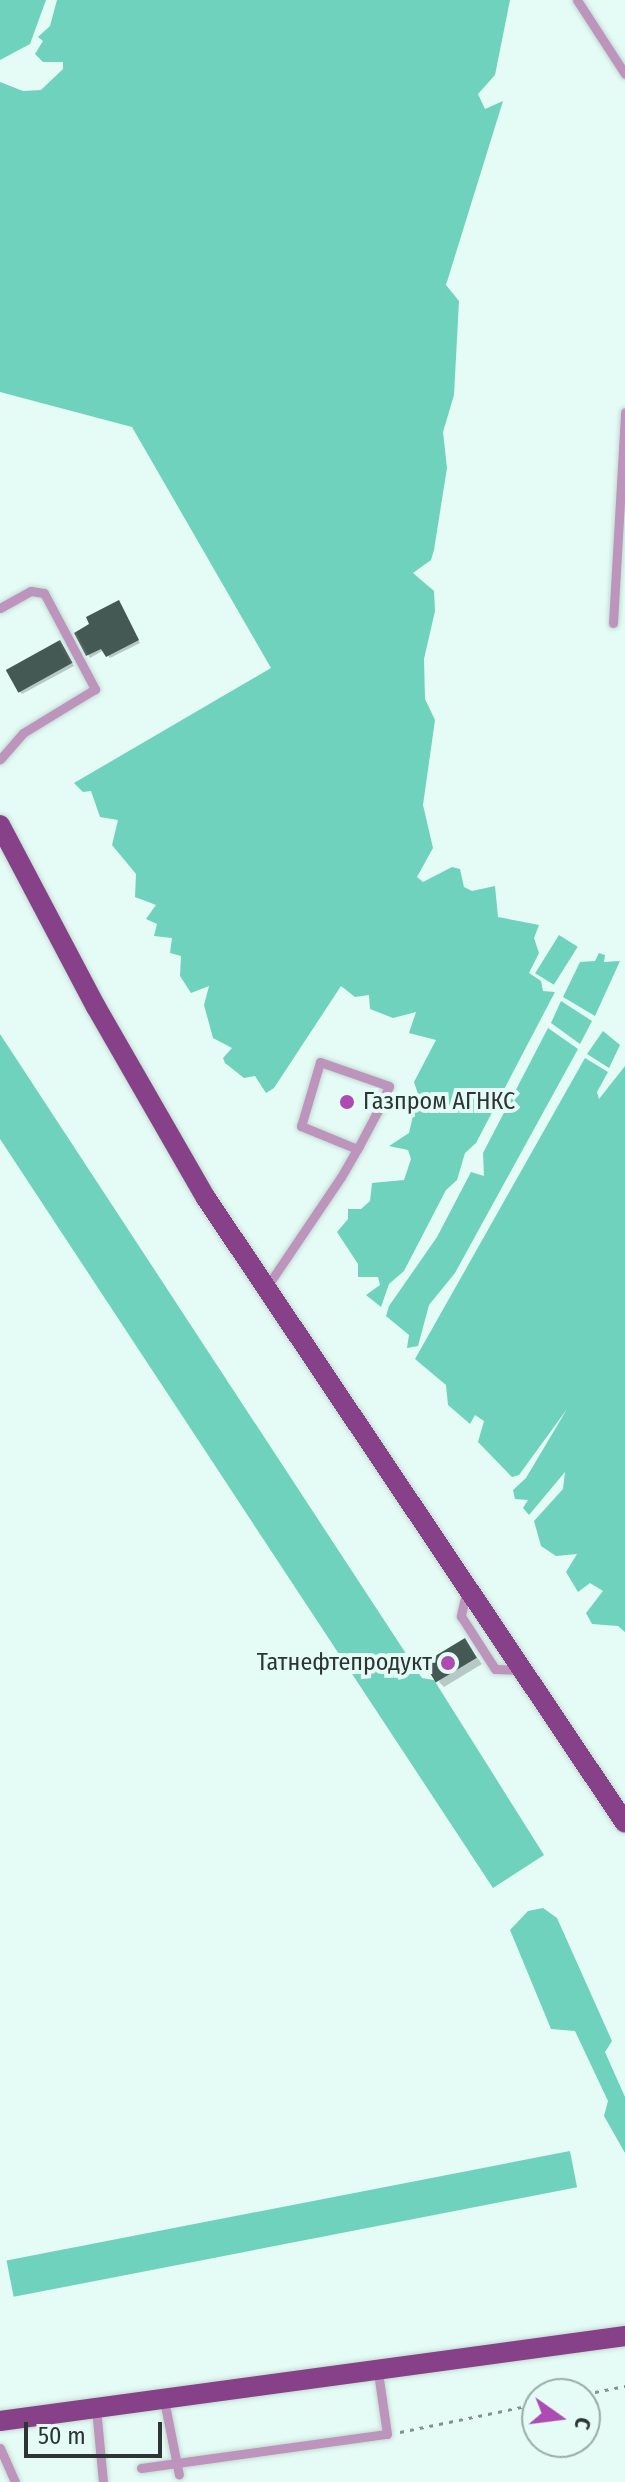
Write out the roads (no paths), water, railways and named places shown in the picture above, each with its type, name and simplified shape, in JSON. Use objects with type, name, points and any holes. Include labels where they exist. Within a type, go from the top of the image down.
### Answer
[{"type":"main road","points":[[0,825],[149,1103],[266,1288],[625,1823]]},
{"type":"main road","points":[[0,2421],[625,2336]]},
{"type":"lane","points":[[577,0],[625,74]]},
{"type":"lane","points":[[613,623],[625,412]]},
{"type":"lane","points":[[0,608],[31,591],[44,593],[95,689],[23,733],[0,759]]},
{"type":"lane","points":[[266,1288],[357,1149],[389,1086],[320,1062],[301,1126],[357,1149]]},
{"type":"lane","points":[[141,2468],[387,2434],[378,2372]]},
{"type":"lane","points":[[164,2400],[179,2475]]},
{"type":"lane","points":[[96,2408],[103,2482]]},
{"type":"lane","points":[[0,2448],[15,2482]]},
{"type":"place","name":"Газпром АГНКС","points":[[347,1102]]},
{"type":"place","name":"Татнефтепродукт","points":[[448,1663]]}]
